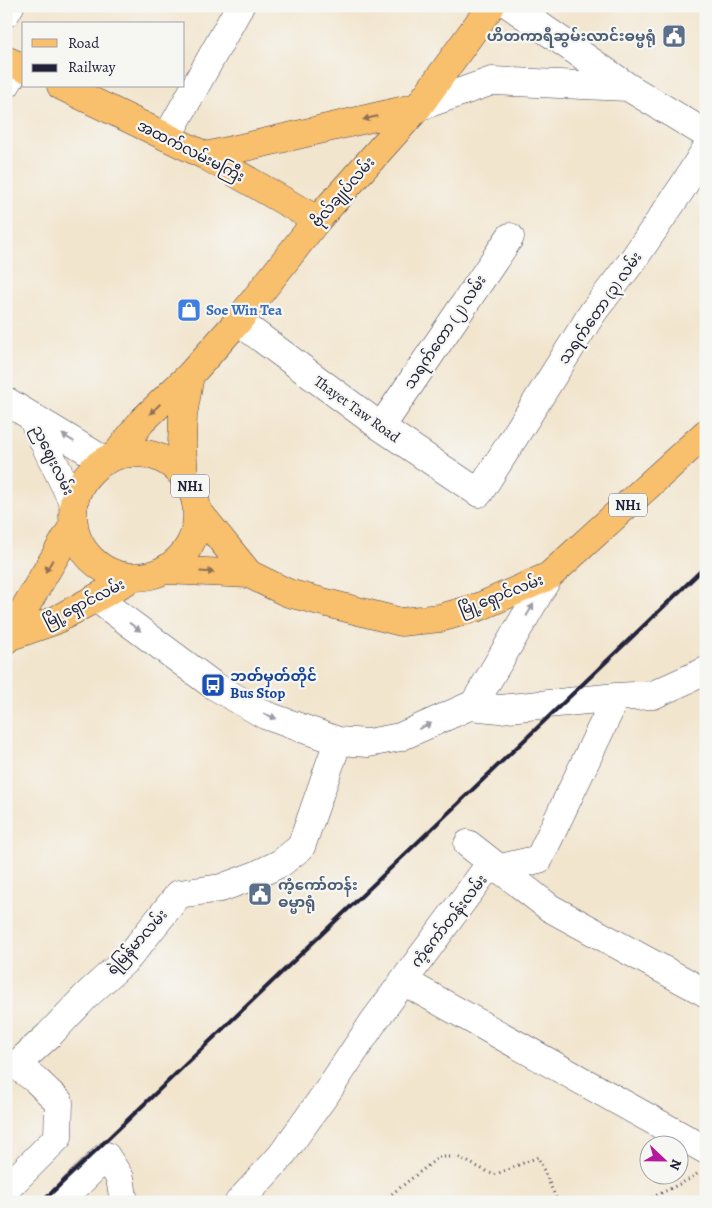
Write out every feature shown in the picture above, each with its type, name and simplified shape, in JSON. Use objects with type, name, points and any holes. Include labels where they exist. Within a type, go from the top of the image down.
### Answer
[{"type":"main road","name":"ဗိုလ်ချုပ်လမ်း","points":[[110,458],[142,422],[190,375],[238,321],[318,220],[418,107],[491,6]]},
{"type":"main road","name":"အထက်လမ်းမကြီး","points":[[65,88],[206,156],[318,220]]},
{"type":"main road","points":[[206,156],[418,107]]},
{"type":"main road","points":[[184,477],[183,415],[190,375]]},
{"type":"main road","name":"မြို့ရှောင်လမ်း","points":[[166,570],[249,574],[288,593],[401,622],[440,618],[479,607],[549,576],[706,433]]},
{"type":"main road","name":"NH1","points":[[134,453],[153,456],[171,464],[184,477],[193,493],[197,510],[196,528],[190,544],[180,559],[166,570],[149,576],[132,578],[111,573],[93,562],[80,544],[74,514],[80,486],[91,472],[110,458],[134,453]]},
{"type":"main road","name":"မြို့ရှောင်လမ်း","points":[[197,510],[249,574]]},
{"type":"main road","name":"မြို့ရှောင်လမ်း","points":[[7,639],[74,514]]},
{"type":"main road","name":"မြို့ရှောင်လမ်း","points":[[7,639],[54,621],[132,578]]},
{"type":"street","points":[[6,13],[10,6]]},
{"type":"street","points":[[167,137],[240,6]]},
{"type":"street","points":[[511,6],[628,87],[706,134]]},
{"type":"street","points":[[418,107],[492,81],[628,87]]},
{"type":"street","name":"သရက်တော (၃) လမ်း","points":[[479,493],[593,312],[633,260],[706,149]]},
{"type":"street","name":"သရက်တော (၂) လမ်း","points":[[381,427],[510,237]]},
{"type":"street","name":"Thayet Taw Road","points":[[238,321],[381,427],[479,493]]},
{"type":"street","name":"ညဈေးလမ်း","points":[[6,401],[110,458]]},
{"type":"street","name":"ညဈေးလမ်း","points":[[31,416],[74,514]]},
{"type":"street","points":[[96,598],[213,685],[265,715],[338,741],[368,743],[400,737],[474,704],[549,576]]},
{"type":"street","points":[[470,706],[500,709],[653,695],[706,671]]},
{"type":"street","name":"ကံ့ကော်တန်းလမ်း","points":[[239,1202],[281,1156],[403,980],[484,872],[539,859],[616,697]]},
{"type":"street","name":"ရဲမြန်မာလမ်း","points":[[6,1189],[58,1137],[59,1102],[36,1080],[16,1065],[49,1035],[87,995],[128,958],[179,894],[221,888],[256,875],[281,863],[301,847],[338,741]]},
{"type":"street","points":[[468,844],[550,908],[706,993]]},
{"type":"street","points":[[403,980],[702,1161]]},
{"type":"street","points":[[60,1202],[106,1156],[120,1178],[124,1202]]},
{"type":"path","points":[[387,1202],[388,1197],[439,1157],[458,1157],[494,1175],[538,1157],[556,1198],[562,1202]]},
{"type":"path","points":[[643,1202],[692,1178],[702,1161]]},
{"type":"railway","points":[[42,1202],[706,566]]},
{"type":"place","name":"ဟိတကာရီဆွမ်းလာင်းဓမ္မရုံ","points":[[674,36]]},
{"type":"place","name":"Soe Win Tea","points":[[189,310]]},
{"type":"place","name":"ဘတ်မှတ်တိုင် Bus Stop","points":[[213,685]]},
{"type":"place","name":"ကံ့ကော်တန်း ဓမ္မာရုံ","points":[[260,894]]}]
